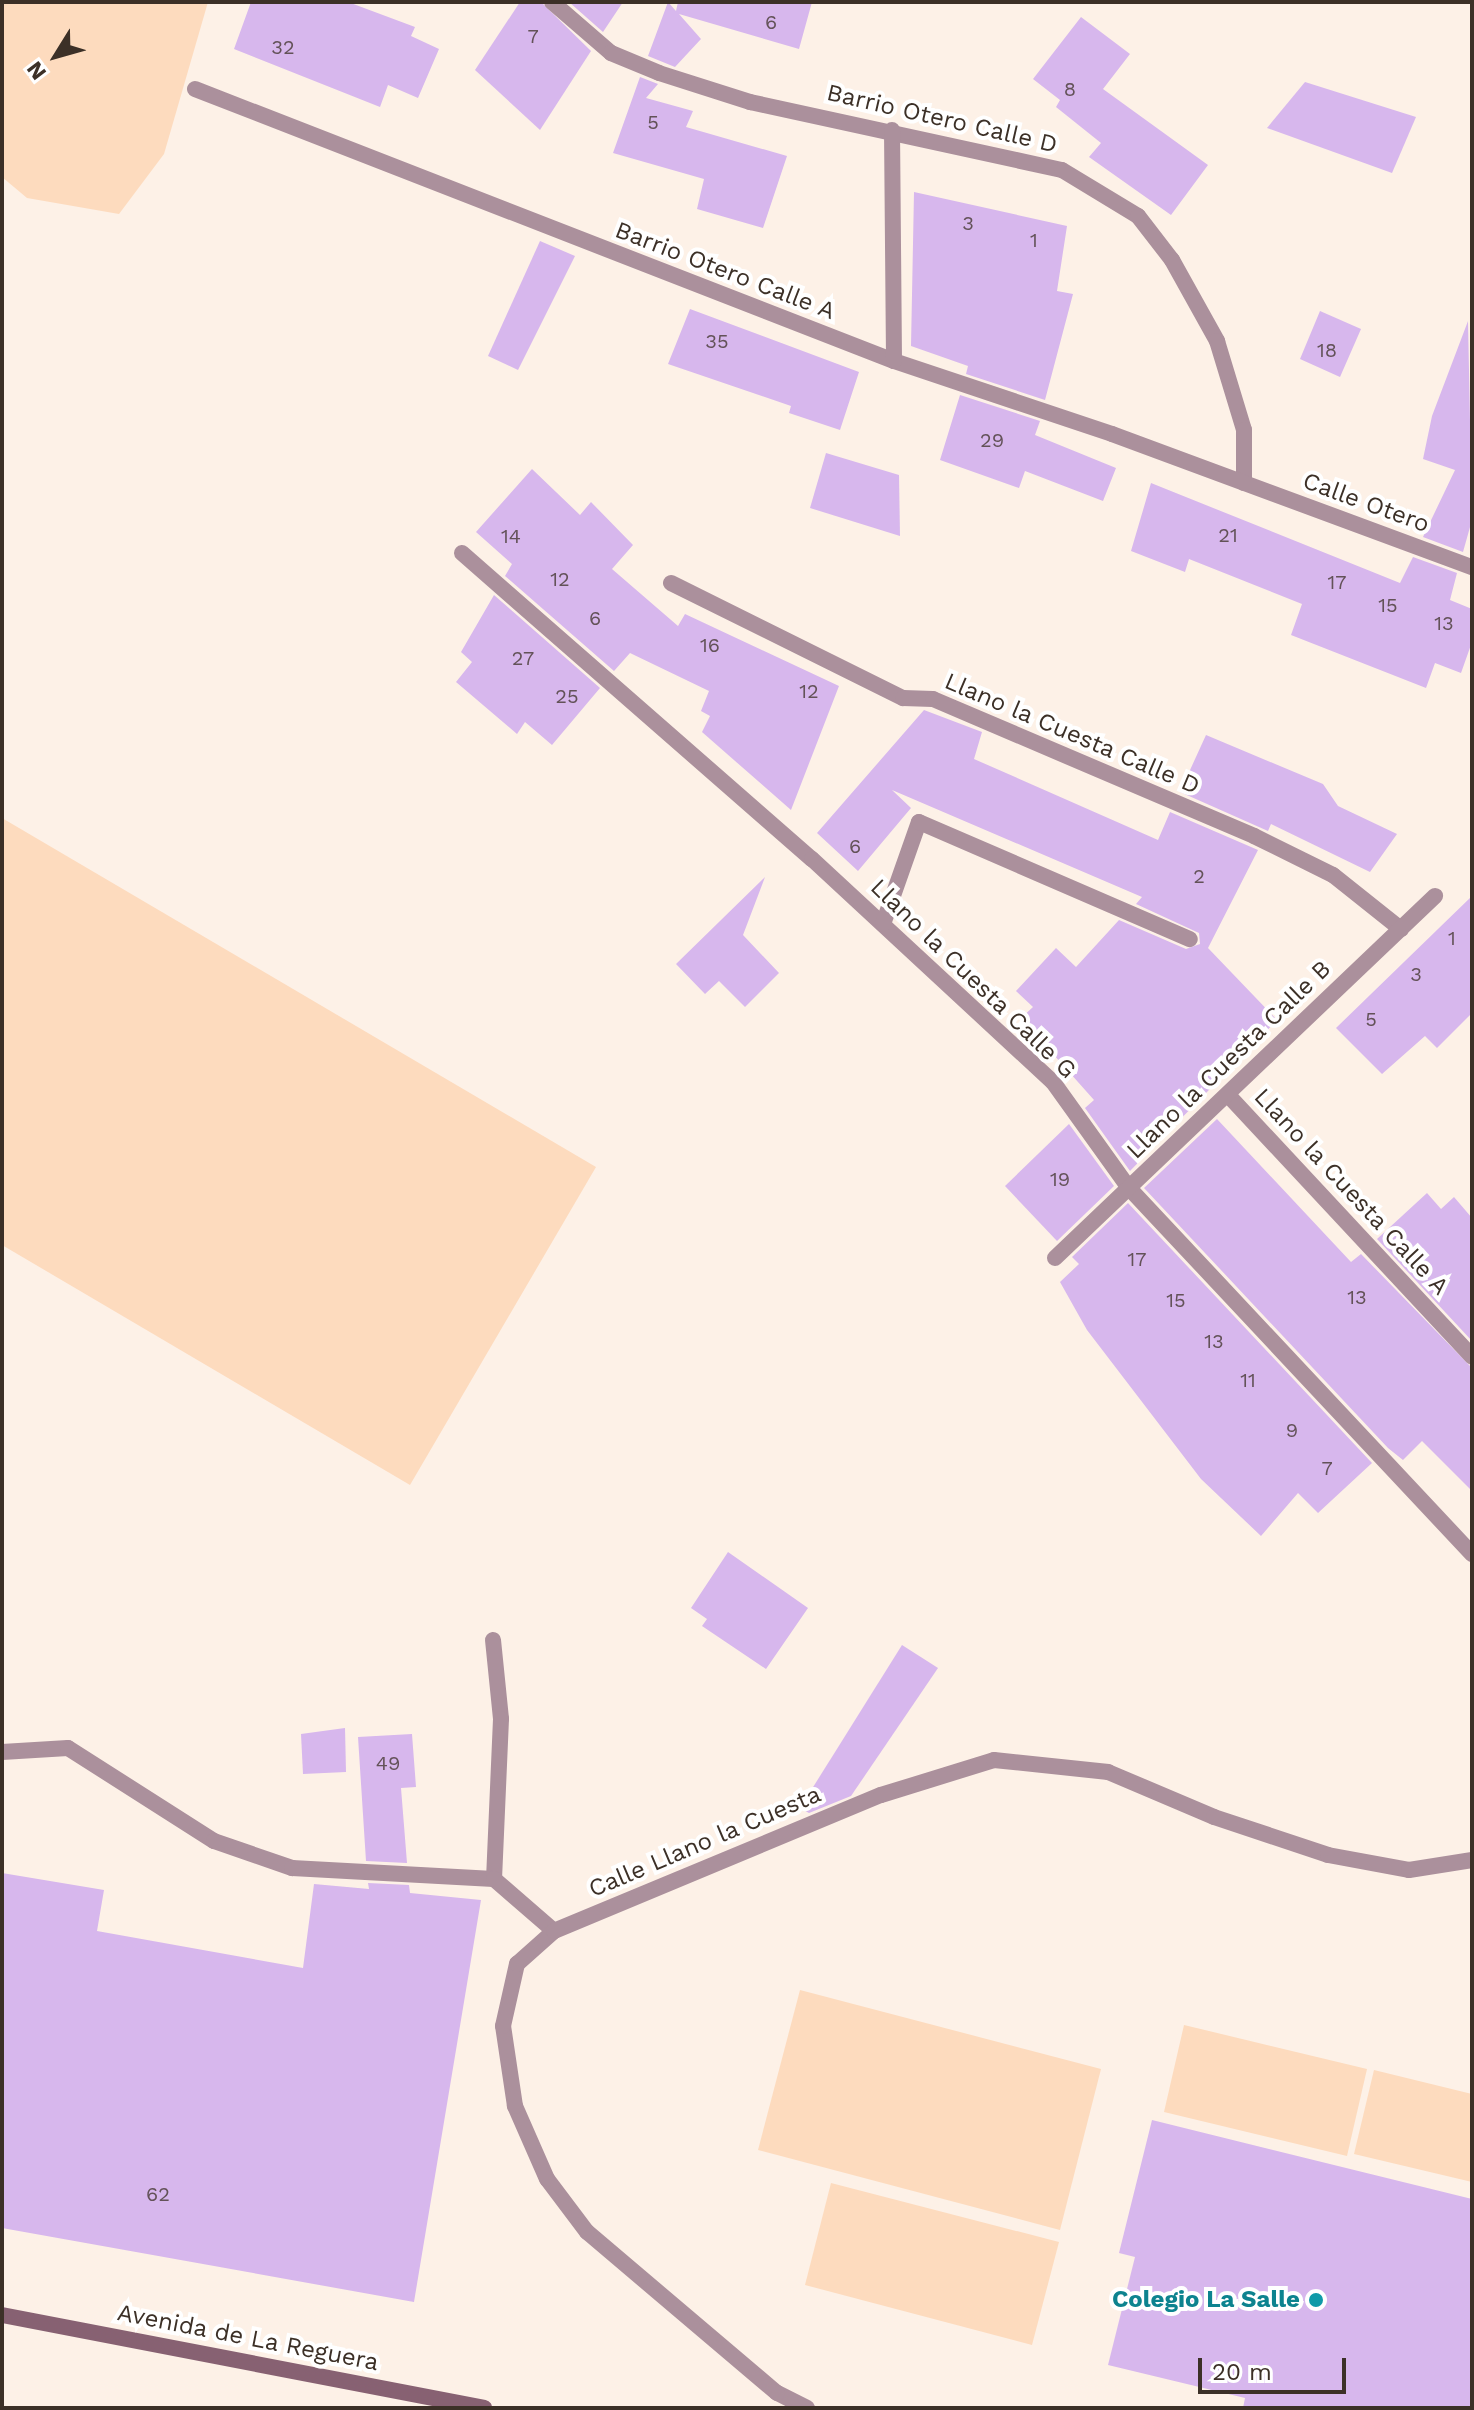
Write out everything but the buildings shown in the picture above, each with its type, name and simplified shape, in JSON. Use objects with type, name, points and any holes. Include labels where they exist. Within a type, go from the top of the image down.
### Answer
[{"type":"street","name":"Barrio Otero Calle D","points":[[552,2],[611,53],[659,73],[750,102],[892,130],[1062,170],[1138,216],[1172,260],[1217,341],[1244,430],[1244,483]]},
{"type":"street","name":"Barrio Otero Calle A","points":[[195,89],[894,361],[1244,483]]},
{"type":"street","points":[[892,130],[894,361]]},
{"type":"street","name":"Calle Otero","points":[[1244,483],[1472,567]]},
{"type":"street","name":"Llano la Cuesta Calle G","points":[[462,553],[883,924],[1053,1082],[1129,1188],[1472,1554]]},
{"type":"street","name":"Llano la Cuesta Calle D","points":[[671,583],[903,698],[933,699],[1254,836],[1333,875],[1401,929]]},
{"type":"street","points":[[883,924],[919,822],[1190,939]]},
{"type":"street","name":"Llano la Cuesta Calle B","points":[[1055,1258],[1435,896]]},
{"type":"street","name":"Llano la Cuesta Calle A","points":[[1228,1095],[1472,1357]]},
{"type":"street","points":[[493,1640],[501,1719],[494,1879]]},
{"type":"street","points":[[2,1752],[68,1748],[214,1841],[292,1868],[494,1879],[554,1931]]},
{"type":"street","name":"Calle Llano la Cuesta","points":[[807,2408],[777,2393],[587,2232],[547,2179],[515,2106],[503,2026],[517,1964],[554,1931],[881,1795],[994,1760],[1108,1772],[1214,1817],[1350,1860],[1409,1870],[1472,1860]]},
{"type":"street","name":"Avenida de La Reguera","points":[[2,2315],[484,2408]]},
{"type":"shaded area","points":[[2,2],[208,2],[164,154],[119,214],[27,198],[2,177]]},
{"type":"shaded area","points":[[2,818],[596,1167],[410,1485],[2,1245]]},
{"type":"shaded area","points":[[800,1990],[1101,2069],[1060,2230],[758,2150]]},
{"type":"shaded area","points":[[1184,2025],[1367,2069],[1347,2156],[1164,2112]]},
{"type":"shaded area","points":[[1374,2070],[1472,2094],[1472,2182],[1354,2154]]},
{"type":"shaded area","points":[[831,2183],[1059,2242],[1032,2345],[805,2285]]},
{"type":"place","name":"Colegio La Salle","points":[[1316,2300]]}]
